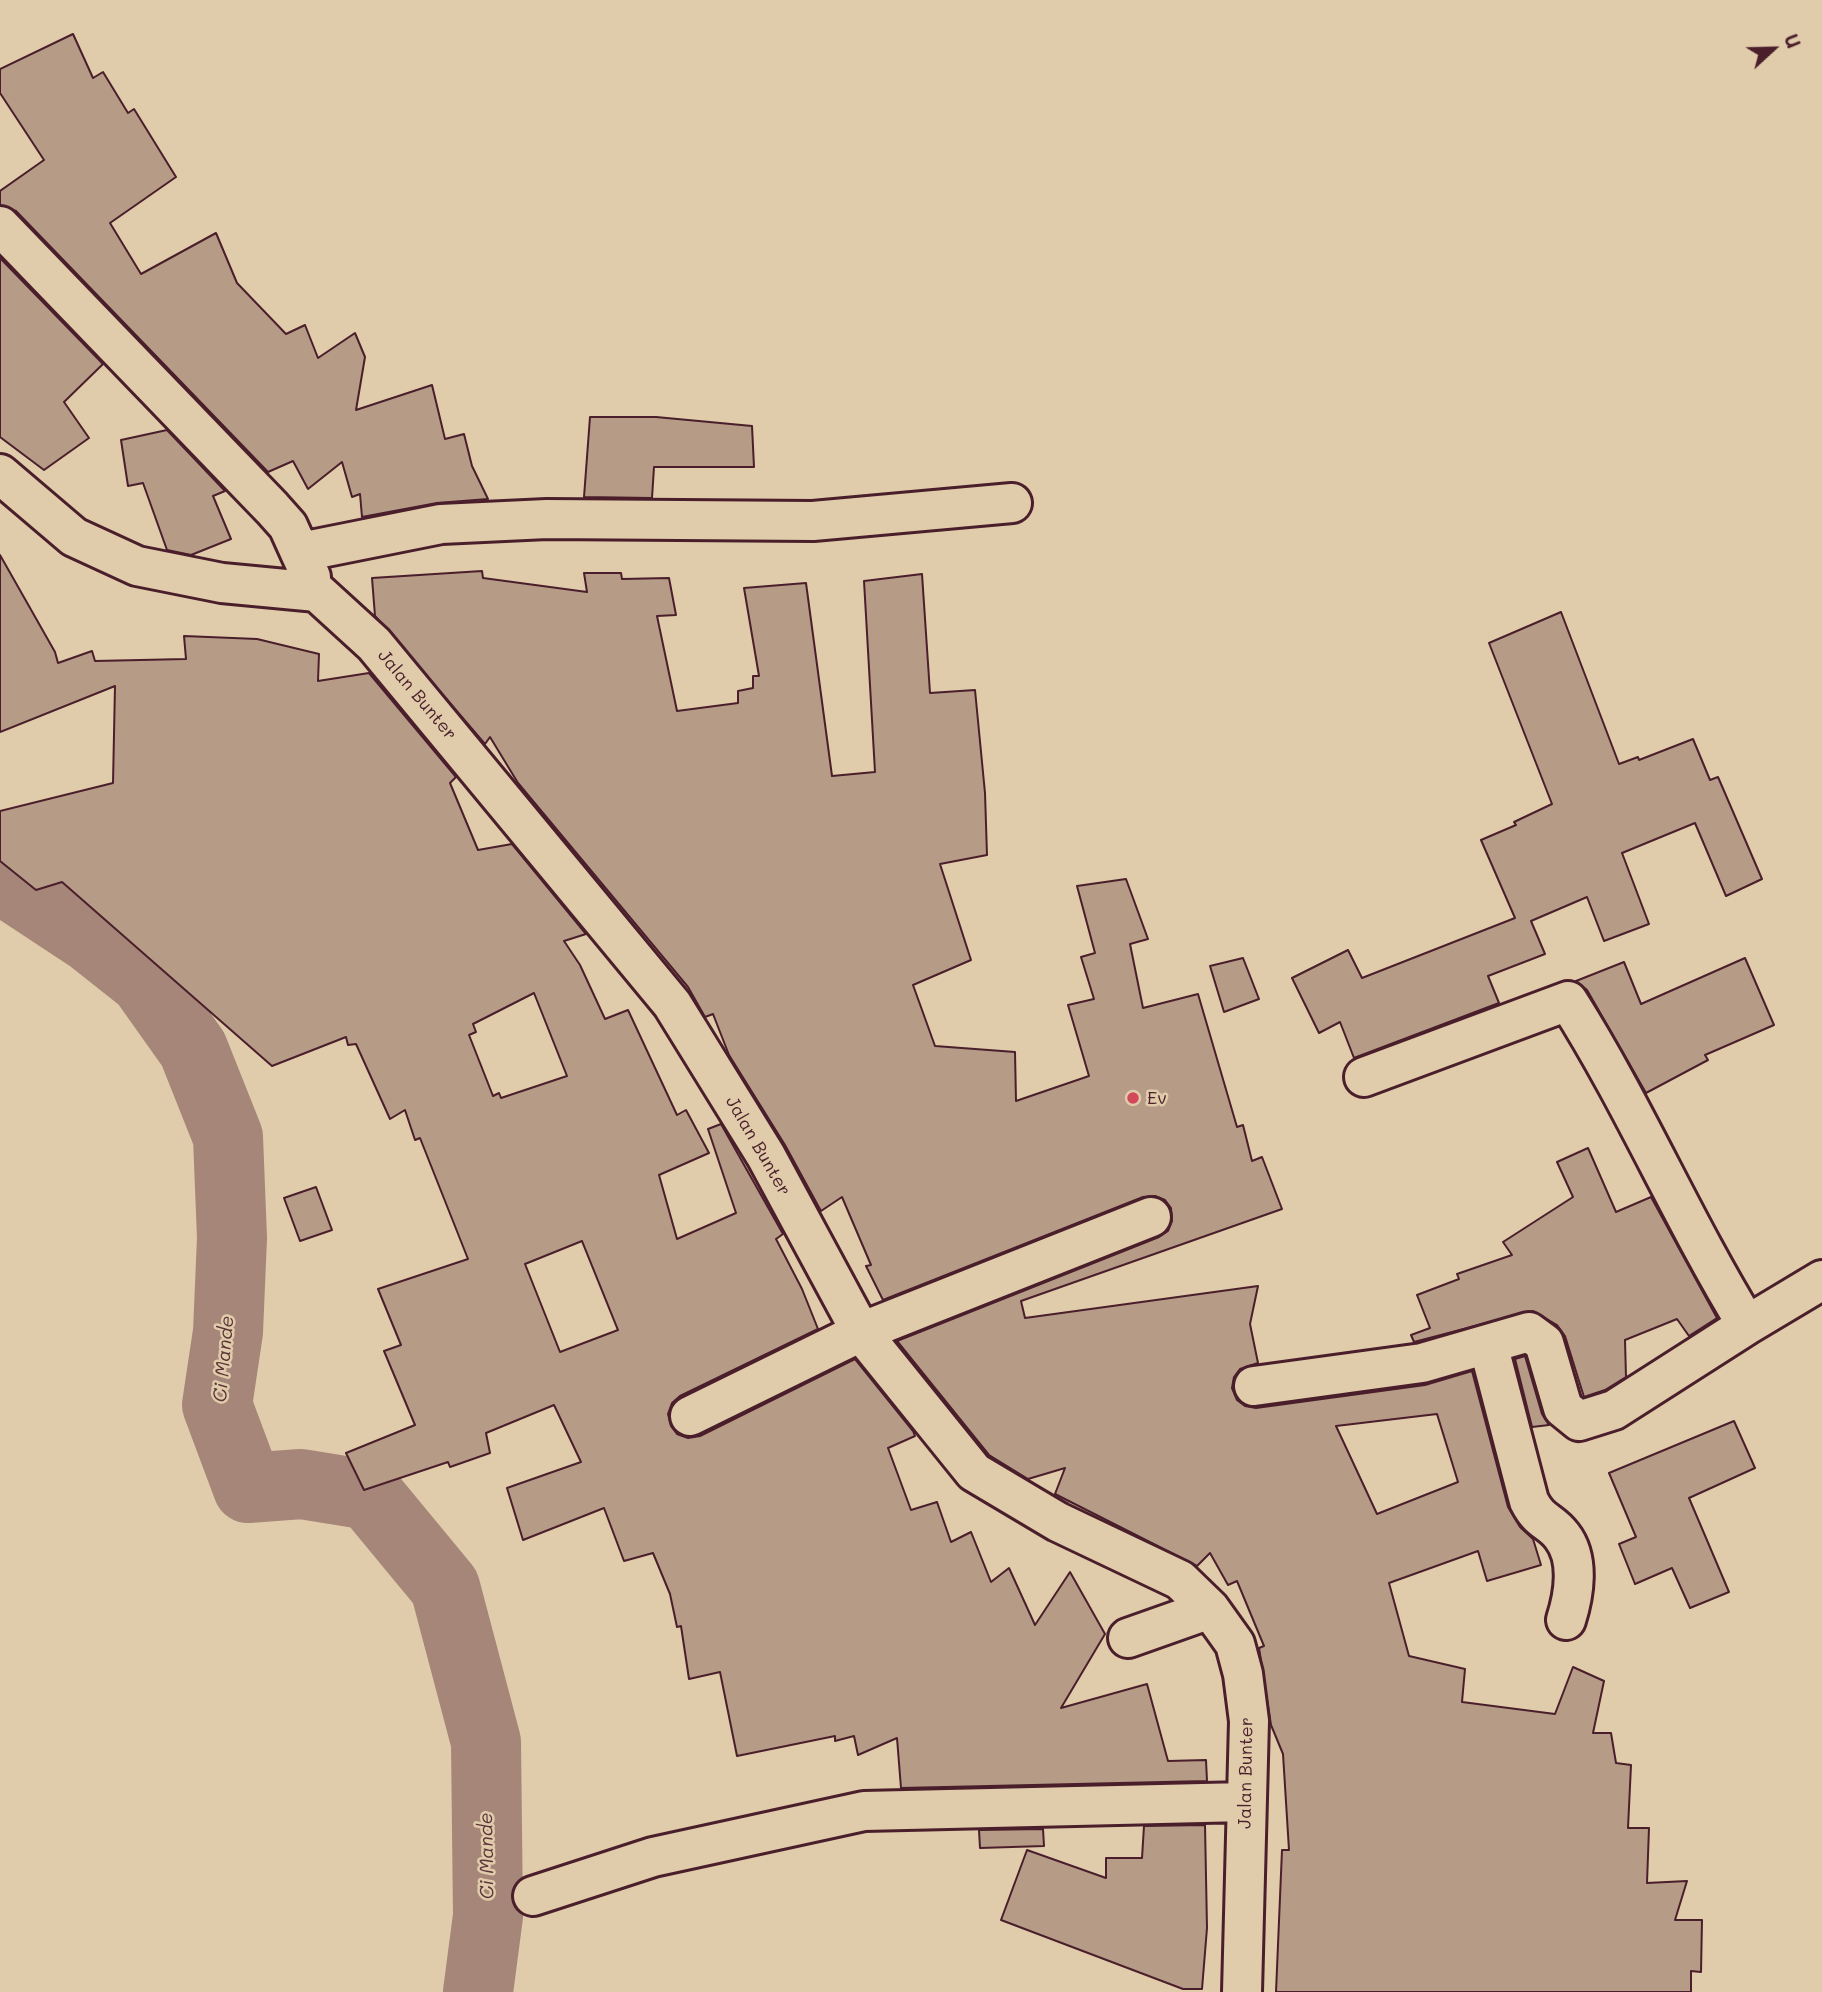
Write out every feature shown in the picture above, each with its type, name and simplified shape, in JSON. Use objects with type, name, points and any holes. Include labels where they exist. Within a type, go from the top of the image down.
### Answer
[{"type":"street","points":[[0,226],[288,526],[317,592],[222,583],[137,566],[74,537],[0,474]]},
{"type":"street","points":[[301,552],[441,524],[548,519],[813,521],[1012,503]]},
{"type":"street","name":"Jalan Bunter","points":[[317,592],[374,644],[672,1004],[766,1156],[861,1332],[974,1472],[1058,1522],[1180,1580],[1210,1609],[1235,1644],[1243,1674],[1248,1721],[1242,1992]]},
{"type":"street","points":[[1364,1077],[1568,1001],[1641,1124],[1711,1268],[1747,1325]]},
{"type":"street","points":[[690,1416],[861,1332],[1151,1217]]},
{"type":"street","points":[[1254,1386],[1422,1363],[1529,1332],[1544,1343],[1563,1408],[1578,1421],[1615,1410],[1822,1280]]},
{"type":"street","points":[[1488,1344],[1529,1501],[1541,1521],[1561,1534],[1569,1548],[1575,1580],[1566,1620]]},
{"type":"street","points":[[1128,1638],[1210,1609]]},
{"type":"street","points":[[533,1896],[653,1857],[864,1811],[1245,1802]]},
{"type":"building","points":[[73,34],[93,78],[103,72],[128,113],[134,109],[176,177],[110,223],[141,274],[216,233],[237,283],[286,334],[305,325],[318,358],[355,333],[365,357],[356,410],[432,385],[445,439],[464,434],[472,466],[488,499],[437,503],[362,517],[360,494],[352,497],[342,462],[308,489],[293,461],[268,472],[16,211],[0,205],[0,191],[44,160],[0,93],[0,69]]},
{"type":"building","points":[[0,258],[103,364],[64,402],[89,438],[44,470],[0,437]]},
{"type":"building","points":[[590,417],[656,417],[752,426],[754,467],[654,467],[652,498],[584,497]]},
{"type":"building","points":[[167,430],[225,491],[213,496],[231,539],[191,555],[167,550],[143,483],[128,486],[121,440]]},
{"type":"building","points":[[0,555],[55,652],[58,663],[92,651],[95,661],[186,659],[184,636],[257,639],[319,654],[318,681],[369,673],[456,777],[450,783],[478,850],[512,844],[586,934],[564,941],[580,965],[605,1019],[628,1010],[677,1115],[686,1110],[709,1153],[659,1175],[677,1239],[736,1213],[708,1129],[721,1124],[783,1234],[776,1239],[802,1289],[818,1329],[680,1396],[672,1403],[668,1414],[671,1426],[677,1434],[688,1438],[700,1436],[855,1359],[915,1436],[888,1448],[911,1510],[937,1502],[951,1542],[971,1532],[991,1582],[1009,1568],[1035,1625],[1070,1572],[1105,1634],[1061,1708],[1147,1684],[1168,1761],[1206,1760],[1207,1781],[901,1788],[897,1738],[858,1755],[854,1736],[835,1741],[835,1736],[737,1756],[720,1672],[689,1679],[681,1626],[677,1627],[670,1594],[653,1553],[624,1561],[604,1508],[523,1540],[507,1488],[581,1462],[554,1405],[486,1433],[490,1453],[450,1467],[448,1462],[364,1490],[346,1453],[415,1425],[384,1351],[401,1345],[378,1289],[468,1259],[420,1138],[415,1140],[405,1110],[390,1119],[356,1044],[348,1045],[346,1037],[272,1066],[62,882],[36,890],[0,861],[0,811],[113,783],[115,686],[0,732]],"holes":[[[534,993],[567,1076],[501,1098],[499,1093],[493,1096],[469,1035],[476,1032],[473,1024]],[[582,1241],[618,1330],[560,1352],[525,1264]]]},
{"type":"building","points":[[482,571],[483,578],[587,592],[584,573],[621,573],[622,579],[669,578],[676,615],[657,616],[677,711],[738,703],[738,691],[753,688],[753,676],[759,676],[744,588],[806,583],[832,776],[875,772],[864,581],[922,574],[930,693],[975,690],[985,793],[987,855],[940,864],[971,960],[913,985],[935,1046],[1015,1052],[1016,1101],[1089,1076],[1068,1005],[1094,999],[1081,957],[1095,953],[1077,886],[1126,879],[1148,939],[1130,944],[1143,1008],[1198,994],[1237,1127],[1243,1125],[1252,1161],[1262,1157],[1282,1209],[1021,1301],[1025,1318],[1258,1286],[1250,1324],[1258,1363],[1240,1369],[1234,1377],[1232,1388],[1237,1400],[1245,1406],[1256,1408],[1425,1385],[1472,1371],[1508,1507],[1520,1527],[1533,1539],[1541,1565],[1487,1581],[1478,1551],[1389,1583],[1409,1656],[1465,1669],[1462,1702],[1555,1714],[1573,1667],[1604,1681],[1593,1733],[1611,1733],[1616,1763],[1631,1765],[1628,1828],[1649,1828],[1647,1883],[1687,1881],[1675,1920],[1702,1920],[1701,1972],[1691,1971],[1691,1992],[1276,1992],[1282,1850],[1289,1850],[1283,1754],[1271,1725],[1259,1648],[1264,1646],[1237,1581],[1228,1585],[1210,1553],[1197,1566],[1055,1494],[1065,1468],[1028,1479],[989,1455],[897,1341],[1159,1237],[1168,1231],[1172,1221],[1171,1208],[1165,1200],[1155,1196],[1143,1197],[883,1300],[866,1266],[871,1265],[842,1197],[821,1211],[785,1145],[729,1055],[713,1014],[705,1017],[688,987],[518,783],[490,737],[485,744],[375,616],[372,578]],"holes":[[[1437,1414],[1458,1482],[1377,1514],[1336,1426]]]},
{"type":"building","points":[[1561,612],[1619,764],[1638,757],[1639,760],[1693,739],[1710,780],[1718,777],[1762,879],[1726,896],[1695,823],[1622,853],[1649,924],[1604,941],[1587,897],[1531,921],[1545,954],[1488,976],[1499,1003],[1354,1058],[1340,1022],[1319,1033],[1292,978],[1348,950],[1362,978],[1515,918],[1481,840],[1516,825],[1514,822],[1552,804],[1489,643]]},
{"type":"building","points":[[1243,958],[1259,999],[1224,1012],[1210,966]]},
{"type":"building","points":[[1745,958],[1774,1025],[1705,1055],[1708,1060],[1646,1093],[1587,990],[1576,981],[1624,962],[1641,1004]]},
{"type":"building","points":[[1588,1148],[1616,1212],[1651,1197],[1717,1318],[1689,1336],[1677,1319],[1625,1340],[1626,1377],[1605,1390],[1584,1397],[1565,1336],[1557,1325],[1533,1311],[1414,1342],[1411,1335],[1430,1328],[1417,1295],[1459,1279],[1457,1274],[1512,1255],[1503,1242],[1573,1197],[1557,1162]]},
{"type":"building","points":[[316,1187],[332,1230],[300,1241],[284,1198]]},
{"type":"building","points":[[1525,1356],[1542,1414],[1549,1425],[1532,1427],[1515,1359]]},
{"type":"building","points":[[1734,1421],[1755,1468],[1689,1498],[1729,1592],[1690,1608],[1672,1568],[1635,1584],[1619,1544],[1636,1537],[1609,1473]]},
{"type":"building","points":[[1205,1825],[1207,1928],[1202,1989],[1183,1989],[1001,1920],[1027,1850],[1106,1878],[1106,1858],[1142,1858],[1144,1826]]},
{"type":"building","points":[[1043,1829],[1044,1846],[980,1848],[979,1830]]},
{"type":"waterway","name":"Ci Mande","points":[[0,878],[91,938],[144,980],[193,1049],[228,1137],[232,1238],[228,1332],[217,1405],[248,1488],[301,1484],[369,1495],[445,1587],[486,1742],[488,1916],[478,1992]]},
{"type":"place","name":"Ev","points":[[1133,1098]]}]
